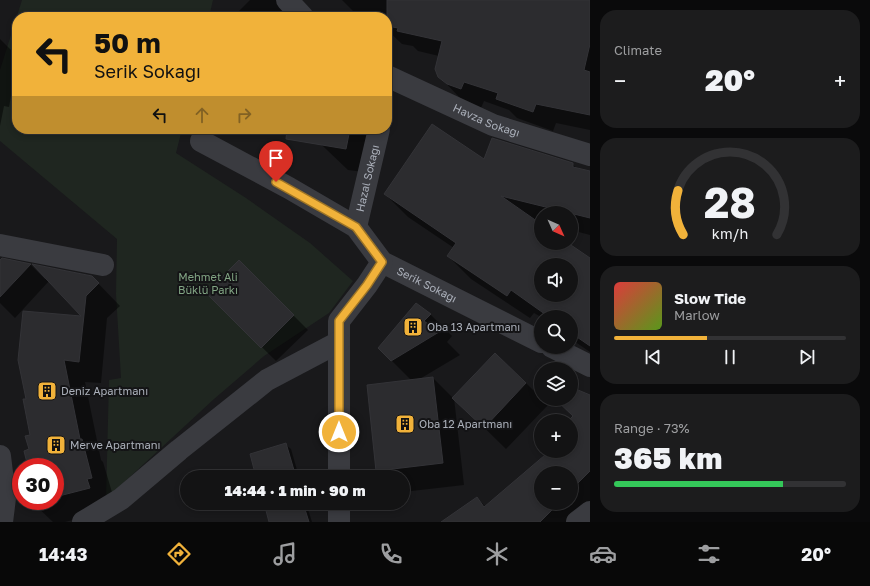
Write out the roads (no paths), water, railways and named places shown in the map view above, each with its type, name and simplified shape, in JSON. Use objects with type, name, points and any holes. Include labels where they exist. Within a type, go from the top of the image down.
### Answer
[{"type":"street","points":[[287,0],[298,12]]},
{"type":"street","name":"Havza Sokağı","points":[[392,85],[493,125],[590,155]]},
{"type":"street","name":"Hazal Sokağı","points":[[356,227],[378,134]]},
{"type":"street","name":"Serik Sokağı","points":[[201,141],[289,188],[356,227],[382,262],[534,338]]},
{"type":"street","points":[[0,245],[104,265]]},
{"type":"street","points":[[339,470],[339,321],[367,285],[382,262]]},
{"type":"street","points":[[83,522],[121,499],[179,450],[267,380],[339,342]]},
{"type":"street","points":[[566,354],[590,366]]},
{"type":"street","points":[[0,456],[5,498],[2,522]]},
{"type":"street","points":[[339,510],[339,522]]},
{"type":"street","points":[[577,522],[590,512]]},
{"type":"place","name":"Oba 13 Apartmanı","points":[[413,327]]},
{"type":"place","name":"Deniz Apartmanı","points":[[47,391]]},
{"type":"place","name":"Oba 12 Apartmanı","points":[[405,424]]},
{"type":"place","name":"Merve Apartmanı","points":[[56,445]]},
{"type":"park label","name":"Mehmet Ali Büklü Parkı","points":[[208,283]]}]
